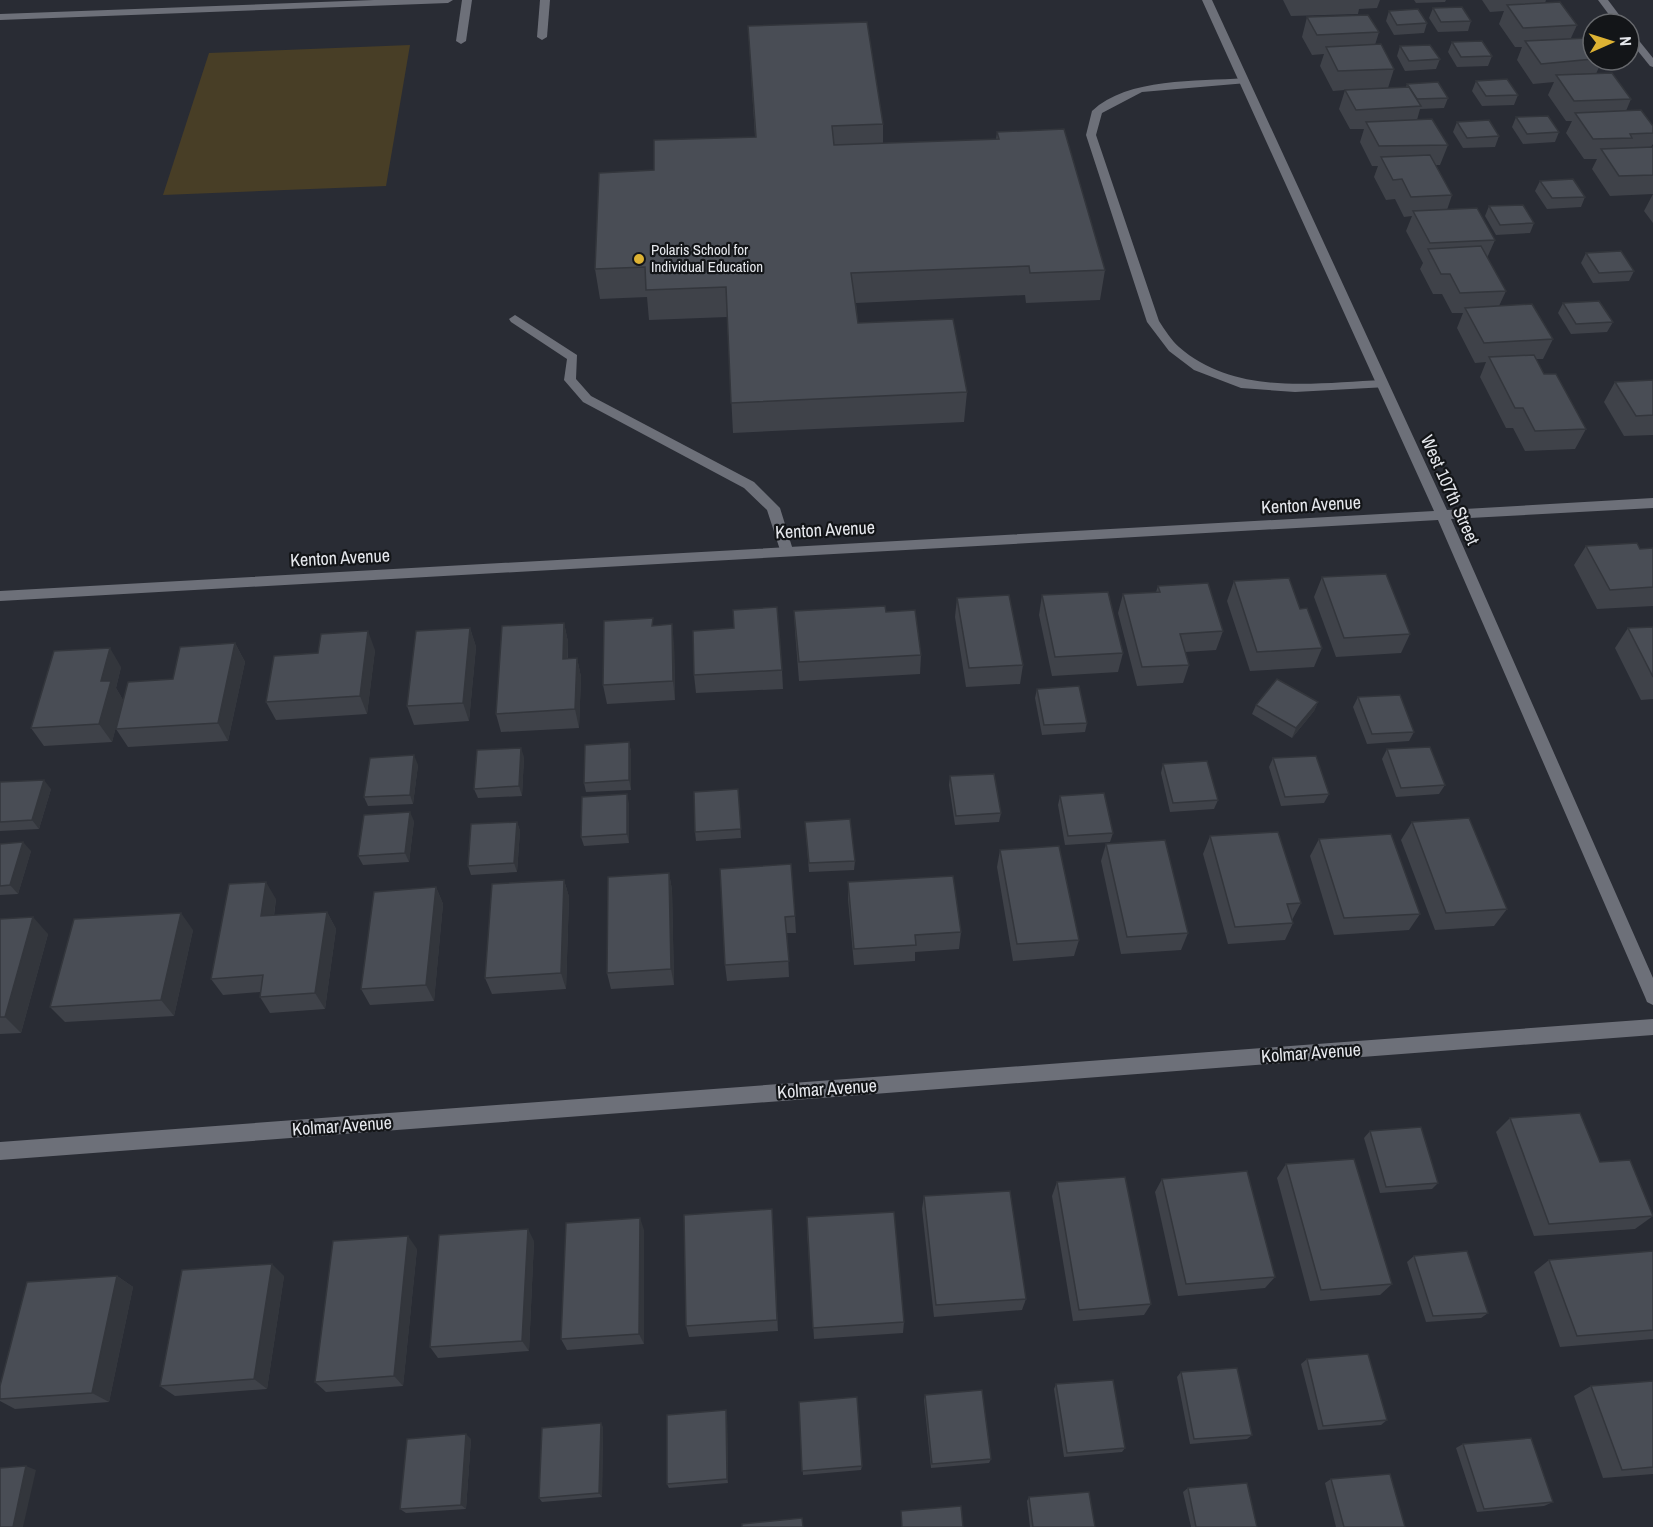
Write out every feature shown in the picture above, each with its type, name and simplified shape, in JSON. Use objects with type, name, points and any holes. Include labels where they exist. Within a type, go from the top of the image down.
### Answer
[{"type":"street","points":[[0,17],[448,0]]},
{"type":"street","points":[[461,41],[467,0]]},
{"type":"street","points":[[542,37],[545,0]]},
{"type":"street","name":"West 107th Street","points":[[1207,0],[1443,516],[1653,997]]},
{"type":"street","points":[[1603,0],[1612,12]]},
{"type":"street","points":[[1641,49],[1653,64]]},
{"type":"street","points":[[1244,81],[1167,85],[1142,90],[1127,94],[1097,111],[1091,135],[1153,322],[1173,348],[1198,367],[1241,384],[1295,388],[1383,384]]},
{"type":"street","points":[[515,319],[573,358],[570,380],[587,399],[750,484],[773,508],[786,550]]},
{"type":"street","name":"Kenton Avenue","points":[[0,596],[1653,503]]},
{"type":"street","name":"Kolmar Avenue","points":[[0,1151],[1653,1027]]},
{"type":"shaded area","points":[[410,45],[386,186],[163,195],[209,53]]},
{"type":"building","points":[[1560,2],[1577,25],[1523,28],[1507,5]]},
{"type":"building","points":[[1462,7],[1471,21],[1441,22],[1433,8]]},
{"type":"building","points":[[1418,9],[1427,23],[1397,25],[1389,11]]},
{"type":"building","points":[[1368,15],[1379,32],[1317,35],[1307,17]]},
{"type":"building","points":[[867,22],[883,124],[832,126],[834,145],[999,139],[997,132],[1064,129],[1105,270],[1030,273],[1029,266],[851,273],[858,323],[953,319],[967,392],[731,403],[726,287],[646,290],[645,267],[595,269],[599,173],[654,170],[654,140],[756,137],[748,26]]},
{"type":"building","points":[[1581,38],[1581,60],[1541,64],[1525,41]]},
{"type":"building","points":[[1482,41],[1492,56],[1461,57],[1452,42]]},
{"type":"building","points":[[1381,44],[1394,69],[1338,71],[1326,47]]},
{"type":"building","points":[[1430,45],[1440,59],[1409,61],[1400,46]]},
{"type":"building","points":[[1612,73],[1631,99],[1574,101],[1556,75]]},
{"type":"building","points":[[1507,79],[1518,95],[1486,96],[1476,81]]},
{"type":"building","points":[[1438,82],[1448,98],[1417,99],[1407,84]]},
{"type":"building","points":[[1409,87],[1421,106],[1356,110],[1345,90]]},
{"type":"building","points":[[1641,110],[1653,126],[1653,133],[1630,134],[1632,138],[1593,139],[1575,113]]},
{"type":"building","points":[[1548,116],[1559,132],[1527,134],[1516,117]]},
{"type":"building","points":[[1432,119],[1448,145],[1379,146],[1366,122]]},
{"type":"building","points":[[1489,120],[1499,136],[1467,138],[1457,122]]},
{"type":"building","points":[[1653,147],[1653,175],[1619,176],[1601,149]]},
{"type":"building","points":[[1430,155],[1452,195],[1411,197],[1402,179],[1393,180],[1381,157]]},
{"type":"building","points":[[1573,179],[1585,197],[1552,198],[1540,181]]},
{"type":"building","points":[[1523,205],[1534,223],[1500,225],[1489,206]]},
{"type":"building","points":[[1477,208],[1495,240],[1430,243],[1413,211]]},
{"type":"building","points":[[1481,246],[1506,291],[1460,293],[1450,274],[1441,274],[1428,249]]},
{"type":"building","points":[[1621,251],[1634,271],[1599,273],[1586,253]]},
{"type":"building","points":[[1599,301],[1613,322],[1576,324],[1563,303]]},
{"type":"building","points":[[1532,304],[1553,339],[1484,343],[1465,308]]},
{"type":"building","points":[[1534,355],[1544,374],[1556,374],[1586,429],[1535,431],[1523,408],[1515,408],[1489,357]]},
{"type":"building","points":[[1653,380],[1653,415],[1636,416],[1615,382]]},
{"type":"building","points":[[1637,543],[1640,549],[1653,548],[1653,587],[1610,590],[1586,546]]},
{"type":"building","points":[[1386,574],[1410,634],[1344,638],[1322,577]]},
{"type":"building","points":[[1289,578],[1300,609],[1307,608],[1322,648],[1257,652],[1234,581]]},
{"type":"building","points":[[1208,583],[1223,631],[1180,634],[1189,665],[1142,667],[1123,594],[1160,592],[1158,586]]},
{"type":"building","points":[[1108,592],[1123,653],[1055,657],[1042,595]]},
{"type":"building","points":[[1009,595],[1023,665],[969,668],[957,598]]},
{"type":"building","points":[[885,606],[886,612],[915,610],[921,655],[799,662],[794,611]]},
{"type":"building","points":[[777,607],[782,670],[694,675],[693,631],[734,628],[733,610]]},
{"type":"building","points":[[653,618],[652,626],[672,624],[673,681],[603,685],[604,621]]},
{"type":"building","points":[[564,623],[563,659],[577,658],[575,709],[496,714],[502,626]]},
{"type":"building","points":[[1653,627],[1653,677],[1628,628]]},
{"type":"building","points":[[470,628],[463,703],[407,706],[416,631]]},
{"type":"building","points":[[368,631],[360,696],[266,702],[274,656],[318,653],[321,634]]},
{"type":"building","points":[[235,643],[218,723],[116,729],[128,682],[173,679],[180,647]]},
{"type":"building","points":[[110,648],[101,681],[111,681],[99,724],[31,728],[54,651]]},
{"type":"building","points":[[1277,679],[1318,702],[1296,728],[1256,705]]},
{"type":"building","points":[[1079,686],[1087,723],[1044,725],[1037,689]]},
{"type":"building","points":[[1400,695],[1414,732],[1372,734],[1358,697]]},
{"type":"building","points":[[629,742],[629,780],[584,783],[585,745]]},
{"type":"building","points":[[1430,747],[1445,785],[1401,788],[1387,749]]},
{"type":"building","points":[[521,748],[519,786],[474,789],[477,750]]},
{"type":"building","points":[[414,755],[410,795],[364,797],[370,758]]},
{"type":"building","points":[[1316,756],[1329,794],[1285,797],[1273,758]]},
{"type":"building","points":[[1207,761],[1218,800],[1173,803],[1163,764]]},
{"type":"building","points":[[994,774],[1001,813],[956,816],[950,776]]},
{"type":"building","points":[[44,780],[32,820],[0,822],[0,782]]},
{"type":"building","points":[[738,789],[741,829],[695,832],[694,792]]},
{"type":"building","points":[[1104,793],[1113,833],[1068,836],[1060,796]]},
{"type":"building","points":[[627,794],[627,834],[581,837],[582,797]]},
{"type":"building","points":[[410,812],[405,853],[358,856],[364,815]]},
{"type":"building","points":[[1469,818],[1507,909],[1446,913],[1412,822]]},
{"type":"building","points":[[850,819],[855,861],[809,863],[805,822]]},
{"type":"building","points":[[517,822],[514,863],[468,866],[471,824]]},
{"type":"building","points":[[1278,832],[1301,903],[1287,904],[1293,923],[1235,927],[1210,836]]},
{"type":"building","points":[[1391,834],[1420,914],[1344,918],[1319,839]]},
{"type":"building","points":[[1165,840],[1188,933],[1127,937],[1106,844]]},
{"type":"building","points":[[23,842],[10,885],[0,886],[0,844]]},
{"type":"building","points":[[1059,846],[1079,940],[1017,944],[1000,850]]},
{"type":"building","points":[[791,864],[795,916],[785,917],[789,961],[725,965],[720,869]]},
{"type":"building","points":[[669,873],[671,969],[607,973],[608,877]]},
{"type":"building","points":[[953,876],[961,932],[915,935],[916,945],[854,949],[848,882]]},
{"type":"building","points":[[564,880],[561,973],[485,978],[492,884]]},
{"type":"building","points":[[266,882],[261,916],[327,912],[315,993],[260,997],[263,975],[211,979],[229,884]]},
{"type":"building","points":[[436,887],[426,985],[361,989],[374,892]]},
{"type":"building","points":[[181,913],[161,1000],[50,1007],[74,919]]},
{"type":"building","points":[[33,917],[5,1017],[0,1017],[0,919]]},
{"type":"building","points":[[1580,1113],[1600,1162],[1630,1160],[1653,1216],[1549,1224],[1510,1118]]},
{"type":"building","points":[[1421,1127],[1438,1183],[1386,1187],[1370,1131]]},
{"type":"building","points":[[1354,1159],[1392,1284],[1321,1290],[1286,1164]]},
{"type":"building","points":[[1247,1171],[1275,1277],[1186,1284],[1162,1179]]},
{"type":"building","points":[[1125,1177],[1151,1304],[1079,1310],[1057,1182]]},
{"type":"building","points":[[1010,1191],[1026,1299],[936,1305],[924,1196]]},
{"type":"building","points":[[772,1209],[777,1320],[686,1326],[684,1215]]},
{"type":"building","points":[[894,1212],[904,1322],[813,1328],[807,1217]]},
{"type":"building","points":[[640,1218],[639,1334],[561,1339],[566,1223]]},
{"type":"building","points":[[528,1229],[522,1341],[430,1347],[439,1235]]},
{"type":"building","points":[[408,1236],[394,1376],[315,1382],[333,1241]]},
{"type":"building","points":[[1467,1251],[1488,1313],[1433,1316],[1414,1256]]},
{"type":"building","points":[[1653,1251],[1653,1330],[1577,1336],[1549,1260]]},
{"type":"building","points":[[272,1264],[254,1379],[160,1386],[182,1270]]},
{"type":"building","points":[[117,1276],[92,1393],[0,1399],[0,1386],[27,1282]]},
{"type":"building","points":[[1368,1354],[1387,1420],[1323,1426],[1307,1359]]},
{"type":"building","points":[[1237,1368],[1252,1435],[1194,1439],[1181,1372]]},
{"type":"building","points":[[1113,1380],[1125,1448],[1067,1453],[1056,1384]]},
{"type":"building","points":[[1653,1381],[1653,1467],[1622,1470],[1591,1386]]},
{"type":"building","points":[[982,1390],[991,1459],[932,1464],[925,1395]]},
{"type":"building","points":[[857,1397],[862,1466],[802,1471],[799,1402]]},
{"type":"building","points":[[726,1410],[727,1479],[667,1484],[667,1415]]},
{"type":"building","points":[[601,1423],[599,1493],[539,1498],[542,1428]]},
{"type":"building","points":[[466,1434],[461,1505],[400,1509],[407,1439]]},
{"type":"building","points":[[1531,1438],[1553,1502],[1484,1509],[1463,1444]]},
{"type":"building","points":[[26,1466],[13,1527],[0,1527],[0,1468]]},
{"type":"building","points":[[1390,1474],[1405,1527],[1344,1527],[1331,1479]]},
{"type":"building","points":[[1247,1483],[1257,1527],[1196,1527],[1188,1488]]},
{"type":"building","points":[[1089,1492],[1095,1527],[1033,1527],[1029,1497]]},
{"type":"building","points":[[961,1506],[963,1527],[902,1527],[901,1511]]},
{"type":"building","points":[[802,1518],[803,1527],[742,1527],[742,1524]]},
{"type":"place","name":"Polaris School for Individual Education","points":[[639,259]]}]
